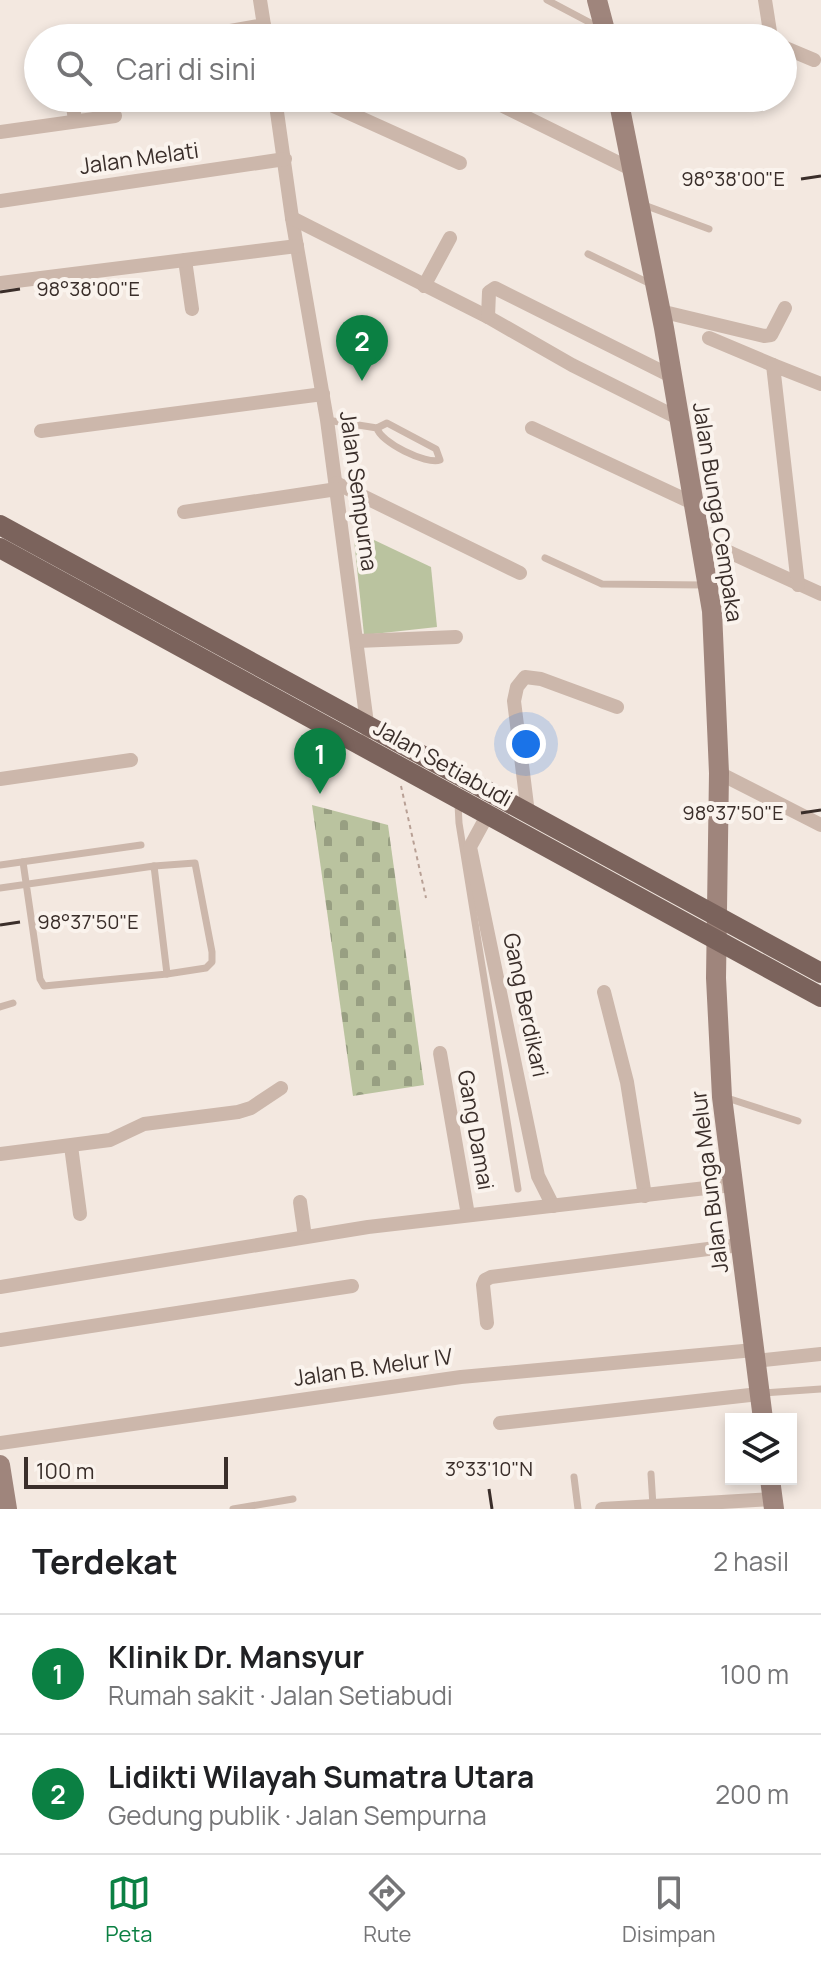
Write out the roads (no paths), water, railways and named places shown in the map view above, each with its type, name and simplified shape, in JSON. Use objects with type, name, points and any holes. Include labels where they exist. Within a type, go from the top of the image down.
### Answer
[{"type":"main road","name":"Jalan Setiabudi","points":[[0,525],[821,973]]},
{"type":"main road","name":"Jalan Setiabudi","points":[[0,548],[821,997]]},
{"type":"street","points":[[260,0],[264,24]]},
{"type":"street","points":[[597,0],[603,24]]},
{"type":"street","points":[[765,0],[769,24]]},
{"type":"street","points":[[797,53],[814,60]]},
{"type":"street","points":[[74,112],[75,121]]},
{"type":"street","name":"Jalan Sempurna","points":[[277,112],[327,420],[357,641],[368,749]]},
{"type":"street","points":[[347,112],[460,163]]},
{"type":"street","points":[[515,112],[631,169]]},
{"type":"street","name":"Jalan Bunga Cempaka","points":[[621,112],[656,286],[709,585],[719,773],[716,939]]},
{"type":"street","points":[[0,132],[115,116]]},
{"type":"street","name":"Jalan Melati","points":[[0,201],[285,159]]},
{"type":"street","points":[[292,218],[680,419]]},
{"type":"street","points":[[424,286],[450,238]]},
{"type":"street","points":[[0,283],[297,246]]},
{"type":"street","points":[[185,260],[192,309]]},
{"type":"street","points":[[488,317],[489,292],[495,288],[671,376]]},
{"type":"street","points":[[660,311],[764,336],[776,330],[785,308]]},
{"type":"street","points":[[709,338],[821,384]]},
{"type":"street","points":[[773,365],[798,585]]},
{"type":"street","points":[[41,431],[323,394]]},
{"type":"street","points":[[532,428],[695,504]]},
{"type":"street","points":[[184,512],[336,486],[520,573]]},
{"type":"street","points":[[703,544],[731,553],[821,594]]},
{"type":"street","points":[[357,641],[456,637]]},
{"type":"street","points":[[528,813],[514,701],[517,687],[525,677],[541,679],[617,707]]},
{"type":"street","points":[[0,779],[131,760]]},
{"type":"street","points":[[719,773],[821,825]]},
{"type":"street","name":"Gang Berdikari","points":[[488,814],[470,847],[538,1176],[553,1206]]},
{"type":"street","name":"Jalan Bunga Melur","points":[[716,939],[722,1097],[762,1413]]},
{"type":"street","points":[[604,992],[627,1082],[645,1196]]},
{"type":"street","name":"Gang Damai","points":[[440,1053],[468,1215]]},
{"type":"street","points":[[0,1154],[110,1140],[144,1124],[238,1112],[251,1108],[281,1088]]},
{"type":"street","points":[[71,1146],[80,1214]]},
{"type":"street","points":[[0,1287],[305,1237],[732,1185]]},
{"type":"street","points":[[300,1202],[305,1237]]},
{"type":"street","points":[[487,1323],[483,1285],[491,1277],[739,1245]]},
{"type":"street","points":[[0,1340],[352,1286]]},
{"type":"street","name":"Jalan B. Melur IV","points":[[0,1443],[461,1377],[755,1355],[821,1354]]},
{"type":"street","points":[[500,1423],[759,1394]]},
{"type":"street","points":[[0,1465],[4,1506]]},
{"type":"street","points":[[602,1509],[773,1496]]},
{"type":"lane","points":[[547,0],[589,24]]},
{"type":"lane","points":[[640,204],[709,229]]},
{"type":"lane","points":[[588,254],[656,286]]},
{"type":"lane","points":[[327,420],[377,428],[387,423],[436,449],[440,460],[427,462],[382,438],[377,428]]},
{"type":"lane","points":[[545,558],[602,584],[709,585]]},
{"type":"lane","points":[[458,798],[459,823],[518,1189]]},
{"type":"lane","points":[[0,865],[141,845]]},
{"type":"lane","points":[[0,888],[26,885],[154,866],[195,863],[212,962],[206,968],[167,974],[44,986],[40,979],[26,885],[23,862]]},
{"type":"lane","points":[[154,866],[167,974]]},
{"type":"lane","points":[[0,1007],[13,1003]]},
{"type":"lane","points":[[722,1097],[798,1121]]},
{"type":"lane","points":[[759,1394],[821,1389]]},
{"type":"lane","points":[[651,1474],[653,1506]]},
{"type":"lane","points":[[574,1477],[578,1509]]},
{"type":"lane","points":[[233,1509],[293,1499]]},
{"type":"place","name":"Lidikti Wilayah Sumatra Utara","points":[[362,381]]},
{"type":"place","name":"Klinik Dr. Mansyur","points":[[320,794]]}]
